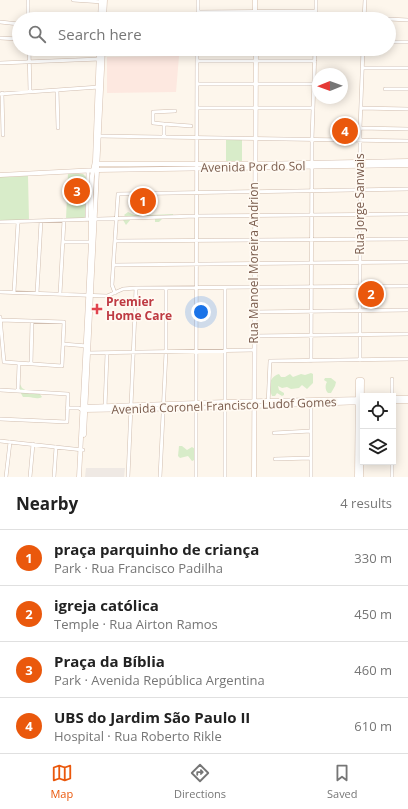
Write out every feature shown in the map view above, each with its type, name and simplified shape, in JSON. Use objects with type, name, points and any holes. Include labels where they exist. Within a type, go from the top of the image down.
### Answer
[{"type":"street","points":[[28,0],[28,12]]},
{"type":"street","points":[[73,0],[103,1]]},
{"type":"street","points":[[198,0],[198,12],[316,12],[316,0]]},
{"type":"street","points":[[255,0],[255,12]]},
{"type":"street","points":[[364,12],[365,0]]},
{"type":"street","points":[[101,12],[103,1]]},
{"type":"street","points":[[103,1],[104,12]]},
{"type":"street","points":[[396,19],[408,20]]},
{"type":"street","points":[[0,22],[12,23]]},
{"type":"street","points":[[0,38],[12,39]]},
{"type":"street","points":[[396,42],[408,42]]},
{"type":"street","points":[[29,56],[30,92]]},
{"type":"street","points":[[89,295],[93,170],[96,164],[102,56]]},
{"type":"street","points":[[196,403],[196,241],[198,166],[197,56]]},
{"type":"street","name":"Rua Manoel Moreira Andrion","points":[[254,477],[256,56]]},
{"type":"street","points":[[315,56],[315,68]]},
{"type":"street","name":"Rua Jorge Sanwais","points":[[360,360],[360,128],[363,56]]},
{"type":"street","points":[[0,63],[101,59]]},
{"type":"street","points":[[197,61],[315,61]]},
{"type":"street","points":[[362,68],[408,68]]},
{"type":"street","points":[[197,84],[312,84]]},
{"type":"street","points":[[3,135],[1,93],[100,87]]},
{"type":"street","points":[[386,89],[408,89]]},
{"type":"street","points":[[57,90],[58,128]]},
{"type":"street","points":[[311,361],[313,104]]},
{"type":"street","points":[[197,108],[313,108]]},
{"type":"street","points":[[361,108],[408,109]]},
{"type":"street","points":[[175,111],[153,112],[153,123],[191,126]]},
{"type":"street","points":[[164,124],[164,136]]},
{"type":"street","points":[[360,128],[408,129]]},
{"type":"street","points":[[97,136],[408,141]]},
{"type":"street","name":"Avenida Por do Sol","points":[[361,164],[408,161]]},
{"type":"street","name":"Avenida Por do Sol","points":[[96,164],[198,166],[361,164],[408,165]]},
{"type":"street","name":"Avenida Por do Sol","points":[[0,175],[198,166]]},
{"type":"street","points":[[81,477],[93,170]]},
{"type":"street","points":[[115,293],[112,285],[118,194],[408,189]]},
{"type":"street","points":[[0,222],[197,216],[408,214]]},
{"type":"street","points":[[60,294],[64,220]]},
{"type":"street","points":[[37,293],[41,221]]},
{"type":"street","points":[[14,292],[18,222]]},
{"type":"street","points":[[115,241],[408,239]]},
{"type":"street","points":[[63,242],[91,242]]},
{"type":"street","points":[[114,266],[408,262]]},
{"type":"street","points":[[0,292],[107,296],[123,290],[136,288],[408,286]]},
{"type":"street","points":[[128,477],[136,288]]},
{"type":"street","points":[[160,477],[166,352],[166,288]]},
{"type":"street","points":[[225,288],[225,477]]},
{"type":"street","points":[[254,312],[408,310]]},
{"type":"street","points":[[0,318],[64,322],[62,366],[4,362],[0,318]]},
{"type":"street","points":[[31,364],[32,321]]},
{"type":"street","points":[[254,336],[408,334]]},
{"type":"street","points":[[63,344],[87,346]]},
{"type":"street","points":[[87,353],[254,350]]},
{"type":"street","points":[[104,408],[107,353]]},
{"type":"street","points":[[268,403],[270,361],[408,359]]},
{"type":"street","points":[[18,391],[19,364]]},
{"type":"street","points":[[392,379],[392,393]]},
{"type":"street","points":[[0,390],[68,394],[67,422],[0,419]]},
{"type":"street","points":[[396,397],[408,398]]},
{"type":"street","name":"Avenida Coronel Francisco Ludof Gomes","points":[[163,406],[225,408],[268,403],[360,401]]},
{"type":"street","points":[[396,401],[408,401]]},
{"type":"street","name":"Avenida Coronel Francisco Ludof Gomes","points":[[83,408],[163,406],[225,402],[254,404]]},
{"type":"street","points":[[311,402],[311,477]]},
{"type":"street","points":[[67,408],[83,408]]},
{"type":"street","points":[[196,408],[196,477]]},
{"type":"street","points":[[357,477],[360,420]]},
{"type":"street","points":[[361,429],[361,477]]},
{"type":"street","points":[[274,433],[311,431]]},
{"type":"street","points":[[0,441],[82,450]]},
{"type":"street","points":[[6,477],[10,442]]},
{"type":"street","points":[[30,477],[33,444]]},
{"type":"street","points":[[54,477],[56,446]]},
{"type":"street","points":[[275,460],[311,458]]},
{"type":"street","points":[[392,465],[392,477]]},
{"type":"shaded area","points":[[179,56],[176,92],[107,93],[107,57]]},
{"type":"shaded area","points":[[86,468],[125,468],[124,477],[85,477]]},
{"type":"green space","points":[[226,139],[242,140],[242,161],[226,161]]},
{"type":"green space","points":[[68,173],[83,174],[86,177],[85,217],[83,218],[66,219]]},
{"type":"green space","points":[[28,176],[29,220],[0,221],[0,177]]},
{"type":"green space","points":[[137,197],[149,197],[148,205],[137,205]]},
{"type":"green space","points":[[128,212],[134,215],[138,215],[141,212],[145,212],[148,215],[173,214],[174,218],[163,218],[159,222],[155,222],[155,219],[131,219],[126,225],[123,220],[126,217],[124,215]]},
{"type":"green space","points":[[311,373],[313,374],[313,383],[307,389],[302,385],[299,388],[291,389],[278,386],[279,390],[284,393],[284,395],[282,396],[277,393],[275,396],[272,396],[270,383],[276,375],[279,374],[281,377],[285,377],[290,374],[293,377]]},
{"type":"green space","points":[[325,378],[331,378],[336,382],[331,393],[328,393],[326,390],[327,382],[324,380]]},
{"type":"green space","points":[[20,384],[29,394],[39,393],[42,397],[23,397],[18,388]]},
{"type":"green space","points":[[179,446],[182,446],[187,450],[192,447],[195,449],[195,459],[192,461],[188,456],[180,458],[178,456]]},
{"type":"place","name":"UBS do Jardim São Paulo II","points":[[345,131]]},
{"type":"place","name":"Praça da Bíblia","points":[[77,191]]},
{"type":"place","name":"praça parquinho de criança","points":[[143,201]]},
{"type":"place","name":"igreja católica","points":[[371,294]]},
{"type":"place","name":"Premier Home Care","points":[[97,309]]}]
